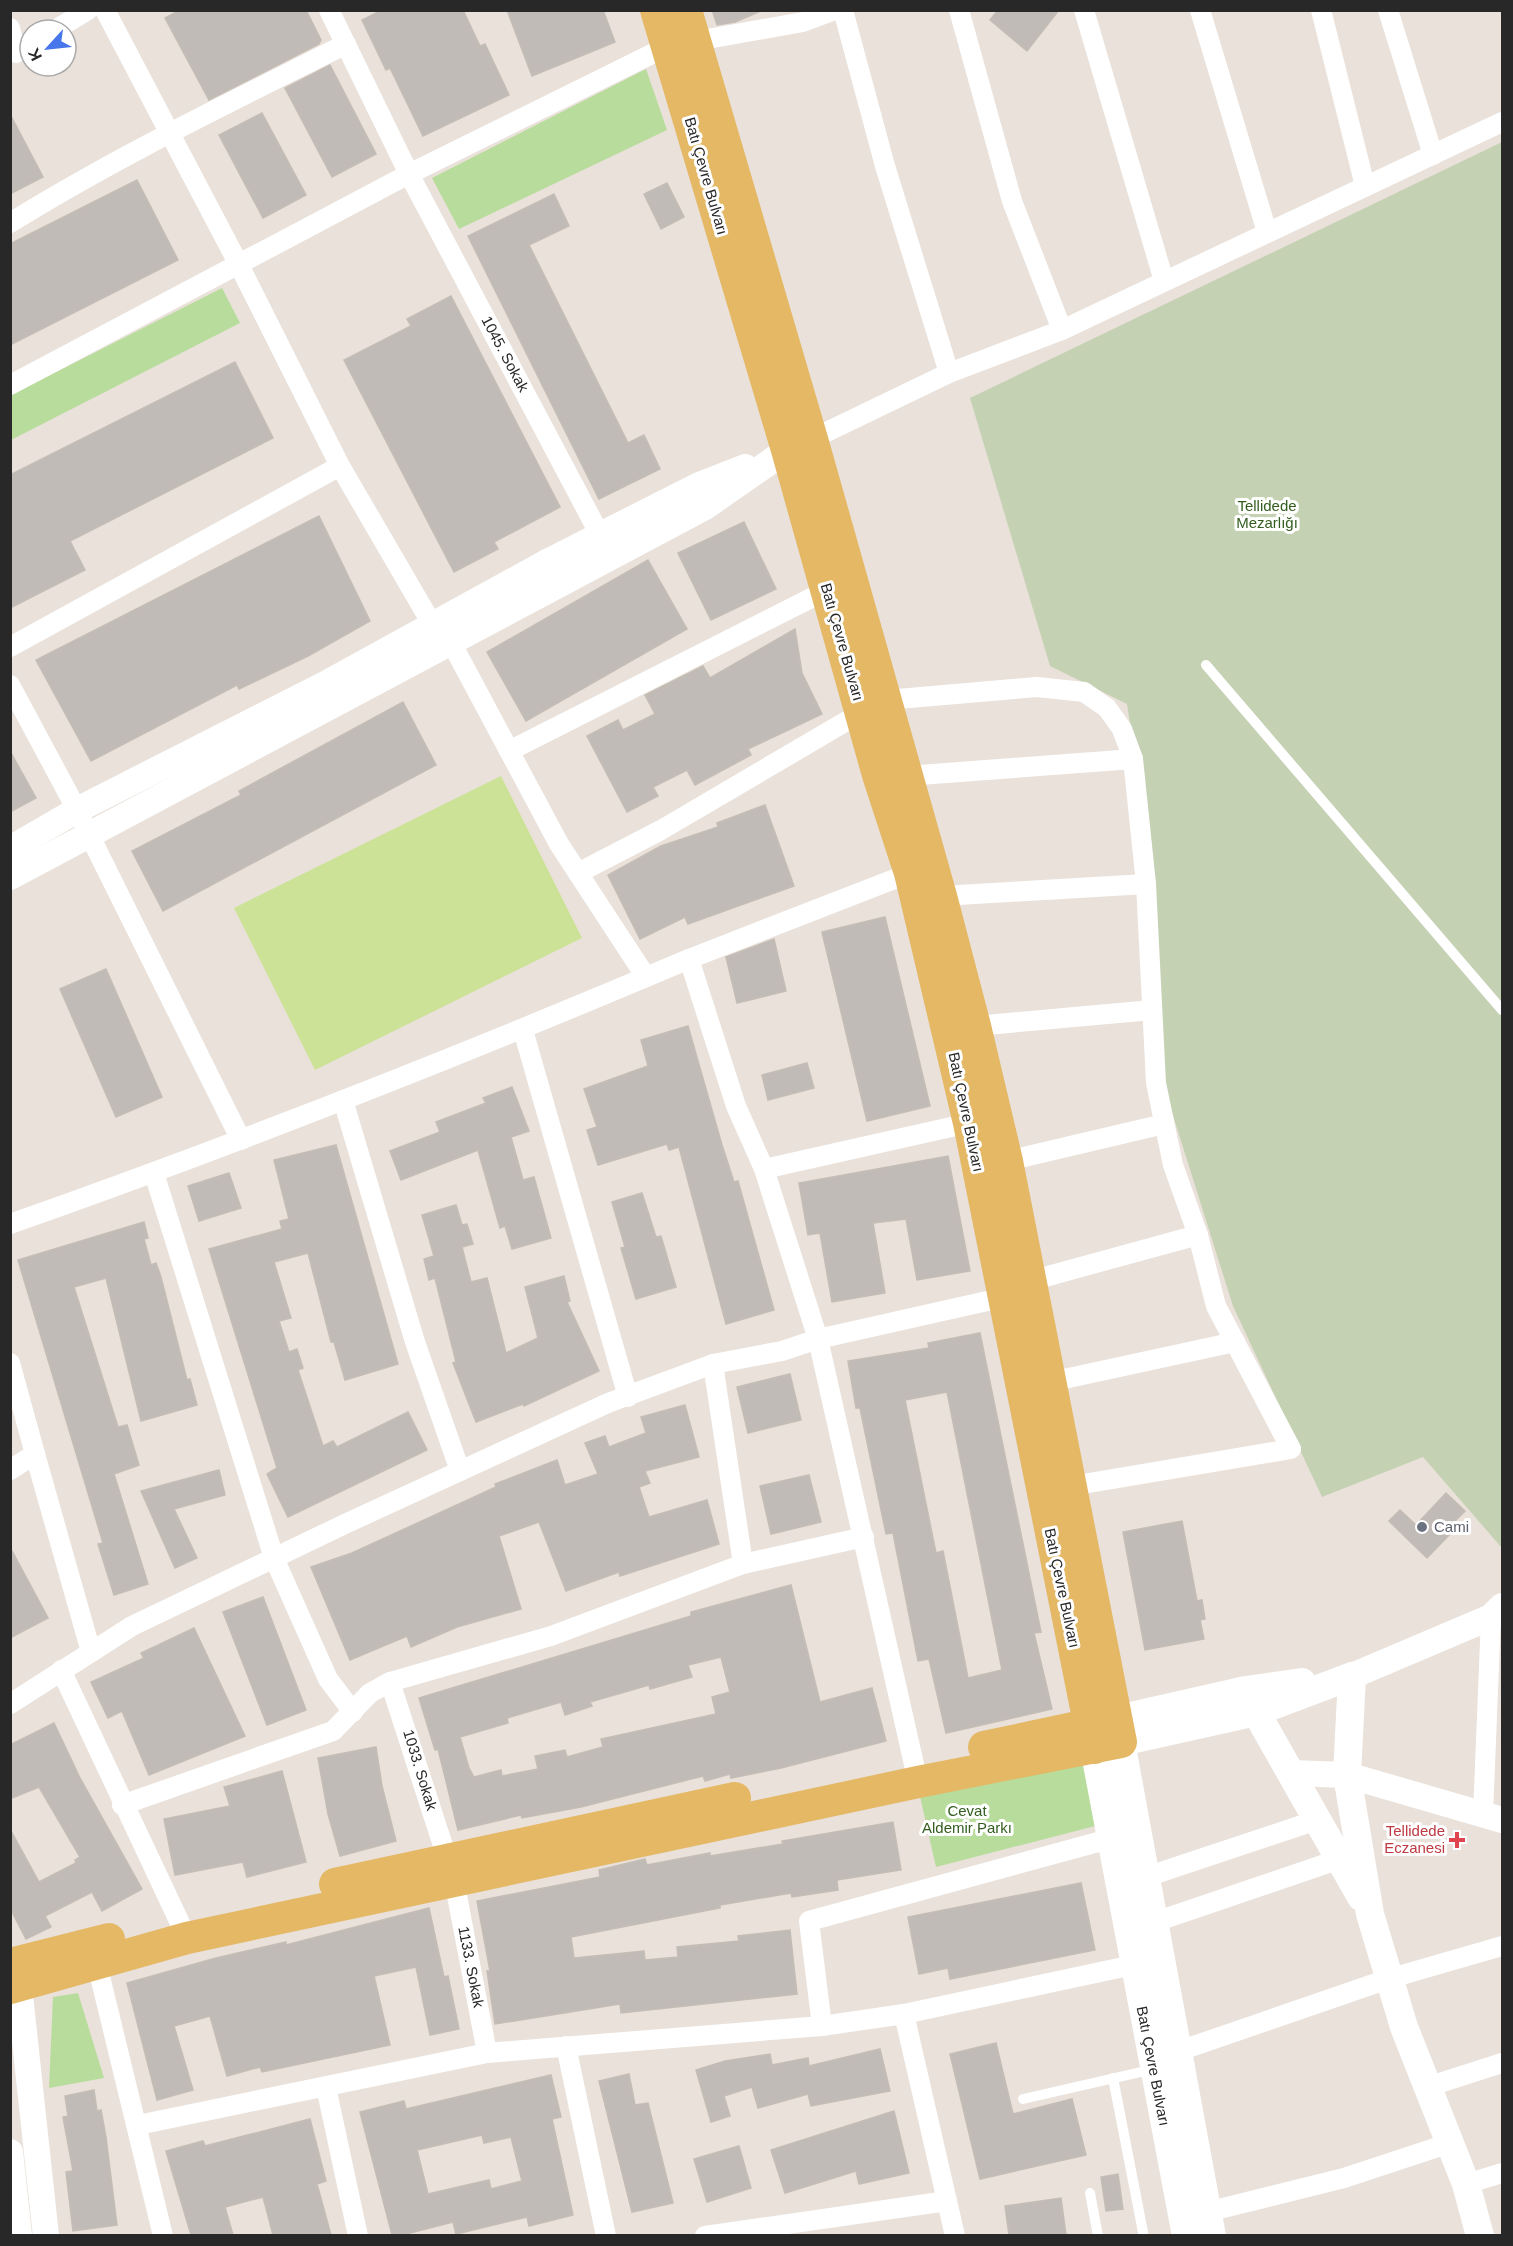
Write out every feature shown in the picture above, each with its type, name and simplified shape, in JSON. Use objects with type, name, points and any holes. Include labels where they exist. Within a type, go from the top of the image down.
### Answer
[{"type":"main road","name":"Batı Çevre Bulvarı","points":[[656,10],[681,45],[874,706],[910,873],[969,1124],[1018,1289],[1050,1382],[1071,1486],[1106,1734],[1109,1839],[1186,2235]]},
{"type":"main road","name":"Batı Çevre Bulvarı","points":[[681,45],[686,10]]},
{"type":"main road","name":"Batı Çevre Bulvarı","points":[[799,445],[827,590],[874,706],[906,776],[941,896],[1007,1161],[1018,1289],[1106,1734],[1146,1876],[1210,2224]]},
{"type":"main road","points":[[12,1973],[183,1929],[451,1869],[1106,1734],[1352,1676],[1347,1775],[1370,1914],[1388,1979],[1426,2087],[1466,2184],[1480,2235]]},
{"type":"main road","points":[[1251,1701],[1370,1914]]},
{"type":"main road","points":[[12,1973],[98,1964],[183,1929]]},
{"type":"street","points":[[75,18],[88,10]]},
{"type":"street","points":[[105,10],[168,134],[238,263],[340,466],[432,624],[452,644],[559,844],[646,977]]},
{"type":"street","name":"1045. Sokak","points":[[329,10],[410,174],[600,535]]},
{"type":"street","points":[[10,385],[410,174],[681,45],[803,22],[835,10]]},
{"type":"street","points":[[843,10],[885,166],[949,373]]},
{"type":"street","points":[[959,10],[1012,201],[1062,330]]},
{"type":"street","points":[[1084,10],[1164,281]]},
{"type":"street","points":[[1200,10],[1266,232]]},
{"type":"street","points":[[1321,10],[1365,186]]},
{"type":"street","points":[[1388,10],[1433,155]]},
{"type":"street","points":[[10,28],[18,48]]},
{"type":"street","points":[[10,223],[54,195],[168,134],[346,44]]},
{"type":"street","points":[[10,849],[77,810],[329,682],[432,624],[699,485],[799,445],[949,373],[1062,330],[1503,122]]},
{"type":"street","points":[[10,877],[452,644],[705,507],[799,445]]},
{"type":"street","points":[[10,647],[340,466]]},
{"type":"street","points":[[509,751],[827,590]]},
{"type":"street","points":[[10,685],[77,810],[241,1140]]},
{"type":"street","points":[[578,873],[661,830],[874,706],[1037,687],[1084,692],[1107,708],[1122,729],[1133,759],[1146,884],[1156,1083],[1173,1165],[1198,1235],[1216,1306],[1292,1449],[1071,1486]]},
{"type":"street","points":[[906,776],[1133,759]]},
{"type":"street","points":[[10,1224],[241,1140],[523,1030],[689,959],[910,873],[941,896],[1146,884]]},
{"type":"street","points":[[689,959],[736,1106],[764,1169],[818,1339],[915,1772]]},
{"type":"street","points":[[975,1026],[1152,1010]]},
{"type":"street","points":[[523,1030],[628,1397]]},
{"type":"street","points":[[343,1100],[415,1342],[460,1471]]},
{"type":"street","points":[[764,1169],[969,1124]]},
{"type":"street","points":[[1007,1161],[1164,1124]]},
{"type":"street","points":[[154,1173],[274,1558],[328,1678],[353,1712]]},
{"type":"street","points":[[10,1704],[132,1626],[608,1403],[713,1364],[782,1351],[818,1339],[1018,1289],[1198,1235]]},
{"type":"street","points":[[1050,1382],[1235,1342]]},
{"type":"street","points":[[10,1363],[91,1652]]},
{"type":"street","points":[[713,1364],[743,1564]]},
{"type":"street","points":[[10,1470],[35,1454]]},
{"type":"street","points":[[123,1805],[333,1731],[369,1694],[390,1682],[551,1636],[743,1564],[864,1537]]},
{"type":"street","points":[[1292,1773],[1347,1775],[1493,1818],[1499,1612],[1352,1676]]},
{"type":"street","points":[[61,1670],[183,1929]]},
{"type":"street","name":"1033. Sokak","points":[[390,1682],[451,1869]]},
{"type":"street","points":[[1146,1876],[1317,1820]]},
{"type":"street","points":[[822,2026],[809,1922],[1109,1839]]},
{"type":"street","points":[[1155,1922],[1340,1859]]},
{"type":"street","name":"1133. Sokak","points":[[451,1869],[487,2053]]},
{"type":"street","points":[[1179,2051],[1388,1979],[1503,1946]]},
{"type":"street","points":[[98,1964],[163,2235]]},
{"type":"street","points":[[138,2125],[487,2053],[822,2026],[904,2014],[1133,1965]]},
{"type":"street","points":[[12,1973],[46,2235]]},
{"type":"street","points":[[904,2014],[955,2235]]},
{"type":"street","points":[[566,2046],[606,2235]]},
{"type":"street","points":[[1426,2087],[1503,2063]]},
{"type":"street","points":[[326,2087],[358,2235]]},
{"type":"street","points":[[1192,2235],[1210,2224],[1450,2143]]},
{"type":"street","points":[[10,2152],[19,2235]]},
{"type":"street","points":[[1466,2184],[1503,2173]]},
{"type":"street","points":[[705,2235],[947,2201]]},
{"type":"lane","points":[[1206,665],[1503,1010]]},
{"type":"lane","points":[[1023,2099],[1154,2069]]},
{"type":"lane","points":[[1113,2078],[1143,2232]]},
{"type":"lane","points":[[1090,2193],[1098,2235]]},
{"type":"green space","points":[[646,69],[667,130],[459,229],[432,178]]},
{"type":"green space","name":"Tellidede Mezarlığı","points":[[1502,142],[1502,1548],[1423,1457],[1322,1497],[1233,1306],[1164,1087],[1147,834],[1127,704],[1050,666],[970,398]]},
{"type":"green space","points":[[222,288],[240,323],[11,440],[11,395]]},
{"type":"green space","points":[[501,776],[582,938],[315,1070],[234,908]]},
{"type":"green space","name":"Cevat Aldemir Parkı","points":[[1081,1750],[1099,1825],[936,1867],[919,1792]]},
{"type":"green space","points":[[78,1993],[104,2078],[49,2088],[53,1997]]},
{"type":"building","points":[[180,10],[306,10],[321,40],[319,44],[209,100],[165,18]]},
{"type":"building","points":[[382,10],[463,10],[480,46],[485,44],[509,95],[423,136],[390,68],[386,70],[362,20]]},
{"type":"building","points":[[507,10],[603,10],[615,42],[532,76]]},
{"type":"building","points":[[712,10],[761,11],[735,22],[717,25]]},
{"type":"building","points":[[998,10],[1059,10],[1027,51],[990,20]]},
{"type":"building","points":[[330,65],[376,154],[332,177],[285,88]]},
{"type":"building","points":[[262,113],[306,195],[263,218],[219,135]]},
{"type":"building","points":[[10,114],[43,177],[10,194]]},
{"type":"building","points":[[137,180],[178,260],[10,345],[10,244]]},
{"type":"building","points":[[667,183],[684,217],[661,229],[644,194]]},
{"type":"building","points":[[554,194],[569,226],[529,245],[628,443],[644,435],[660,469],[599,499],[468,236]]},
{"type":"building","points":[[451,296],[560,507],[494,542],[498,549],[454,572],[344,360],[411,326],[407,319]]},
{"type":"building","points":[[235,362],[273,438],[70,541],[85,570],[10,608],[10,475]]},
{"type":"building","points":[[319,516],[370,621],[308,656],[239,689],[237,685],[91,761],[36,660]]},
{"type":"building","points":[[744,522],[776,589],[711,620],[678,553]]},
{"type":"building","points":[[648,560],[687,629],[526,721],[487,652]]},
{"type":"building","points":[[795,629],[802,673],[822,714],[748,749],[751,755],[695,785],[687,770],[653,787],[658,796],[627,812],[587,736],[618,720],[623,730],[655,714],[645,695],[703,666],[710,678]]},
{"type":"building","points":[[403,702],[436,765],[163,911],[132,851],[241,795],[239,791]]},
{"type":"building","points":[[10,751],[36,798],[10,812]]},
{"type":"building","points":[[765,805],[794,886],[688,924],[685,917],[640,939],[608,875],[661,846],[718,827],[717,823]]},
{"type":"building","points":[[885,917],[930,1106],[867,1121],[822,932]]},
{"type":"building","points":[[774,939],[786,991],[737,1003],[726,957]]},
{"type":"building","points":[[106,969],[162,1097],[116,1117],[60,989]]},
{"type":"building","points":[[688,1026],[722,1145],[734,1182],[738,1181],[774,1310],[726,1324],[679,1147],[669,1150],[667,1144],[598,1165],[587,1130],[597,1127],[584,1089],[648,1066],[641,1040]]},
{"type":"building","points":[[807,1063],[814,1088],[768,1100],[762,1075]]},
{"type":"building","points":[[512,1087],[529,1131],[511,1137],[523,1180],[534,1177],[551,1238],[512,1249],[505,1226],[500,1228],[478,1150],[401,1180],[390,1151],[440,1132],[436,1122],[486,1103],[483,1098]]},
{"type":"building","points":[[336,1145],[398,1364],[345,1380],[334,1342],[331,1342],[308,1253],[274,1262],[291,1318],[279,1321],[289,1352],[297,1349],[303,1368],[298,1370],[323,1446],[333,1441],[337,1447],[408,1412],[427,1450],[288,1517],[267,1474],[277,1468],[209,1249],[282,1229],[280,1221],[289,1219],[274,1160]]},
{"type":"building","points":[[948,1156],[970,1271],[917,1280],[906,1219],[873,1223],[885,1293],[832,1302],[820,1233],[808,1235],[799,1183]]},
{"type":"building","points":[[229,1173],[241,1208],[199,1221],[188,1186]]},
{"type":"building","points":[[642,1193],[656,1237],[661,1236],[676,1287],[636,1299],[621,1248],[625,1247],[612,1202]]},
{"type":"building","points":[[456,1205],[462,1225],[467,1224],[473,1244],[462,1247],[471,1282],[487,1278],[506,1353],[538,1338],[525,1287],[564,1276],[570,1301],[567,1302],[599,1371],[524,1406],[523,1404],[476,1422],[453,1363],[456,1362],[435,1278],[429,1280],[424,1259],[434,1256],[422,1215]]},
{"type":"building","points":[[144,1222],[148,1238],[144,1239],[151,1265],[156,1263],[161,1277],[187,1380],[190,1379],[197,1405],[141,1421],[106,1278],[74,1287],[118,1427],[127,1425],[139,1465],[114,1474],[148,1584],[114,1595],[98,1544],[103,1543],[18,1260]]},
{"type":"building","points":[[980,1333],[1041,1632],[1034,1633],[1052,1709],[946,1733],[929,1659],[918,1661],[893,1533],[886,1534],[860,1408],[856,1408],[848,1361],[929,1348],[928,1343]],"holes":[[[947,1392],[1002,1670],[968,1678],[943,1551],[936,1553],[905,1400]]]},
{"type":"building","points":[[790,1374],[801,1420],[748,1433],[737,1387]]},
{"type":"building","points":[[685,1405],[699,1457],[645,1471],[650,1483],[639,1487],[649,1517],[707,1500],[719,1544],[620,1576],[619,1572],[566,1591],[539,1522],[499,1536],[521,1609],[457,1627],[411,1647],[407,1636],[350,1660],[311,1567],[352,1553],[496,1487],[495,1484],[557,1460],[565,1485],[598,1474],[585,1443],[605,1436],[609,1447],[646,1433],[641,1417]]},
{"type":"building","points":[[219,1470],[225,1495],[174,1509],[197,1558],[175,1568],[141,1491]]},
{"type":"building","points":[[809,1475],[821,1522],[771,1534],[760,1486]]},
{"type":"building","name":"Cami","points":[[1446,1493],[1465,1511],[1447,1529],[1451,1533],[1427,1558],[1389,1521],[1400,1510],[1416,1525]]},
{"type":"building","points":[[1182,1521],[1197,1601],[1202,1600],[1205,1619],[1200,1620],[1204,1639],[1145,1650],[1123,1532]]},
{"type":"building","points":[[10,1547],[48,1618],[10,1638]]},
{"type":"building","points":[[791,1585],[820,1702],[872,1688],[886,1741],[781,1768],[731,1778],[730,1774],[705,1781],[703,1776],[581,1807],[522,1818],[521,1815],[458,1830],[438,1749],[435,1750],[419,1698],[691,1616],[691,1612]],"holes":[[[721,1657],[730,1692],[712,1697],[716,1714],[601,1739],[603,1747],[567,1757],[565,1750],[535,1756],[538,1769],[502,1776],[501,1770],[474,1777],[460,1737],[508,1723],[507,1718],[561,1702],[565,1715],[592,1706],[590,1702],[649,1685],[650,1689],[692,1677],[688,1665]]]},
{"type":"building","points":[[263,1597],[306,1710],[267,1725],[223,1612]]},
{"type":"building","points":[[194,1628],[245,1736],[149,1775],[122,1711],[108,1718],[91,1682],[144,1658],[141,1653]]},
{"type":"building","points":[[54,1723],[80,1778],[142,1889],[102,1911],[92,1892],[45,1916],[51,1927],[26,1939],[10,1908],[10,1829],[39,1882],[76,1863],[75,1860],[80,1857],[39,1787],[10,1799],[10,1745]]},
{"type":"building","points":[[376,1747],[382,1786],[396,1841],[340,1856],[328,1814],[318,1758]]},
{"type":"building","points":[[282,1771],[306,1862],[247,1877],[243,1862],[175,1875],[164,1819],[230,1806],[224,1787]]},
{"type":"building","points":[[893,1822],[901,1870],[837,1880],[838,1890],[792,1897],[791,1893],[720,1905],[720,1908],[571,1937],[574,1958],[644,1951],[645,1960],[678,1957],[677,1947],[739,1941],[738,1936],[790,1930],[797,1994],[621,2013],[620,2004],[495,2024],[487,1971],[490,1971],[477,1901],[600,1877],[599,1870],[645,1859],[647,1865],[710,1853],[710,1856]]},
{"type":"building","points":[[1081,1883],[1095,1950],[950,1979],[948,1968],[919,1974],[908,1917]]},
{"type":"building","points":[[429,1908],[444,1977],[448,1976],[459,2029],[430,2035],[416,1967],[374,1976],[390,2045],[262,2072],[260,2067],[227,2076],[210,2016],[174,2026],[193,2090],[157,2100],[127,1983],[216,1958],[286,1942],[286,1945]]},
{"type":"building","points":[[996,2043],[1013,2114],[1072,2099],[1086,2155],[980,2179],[950,2054]]},
{"type":"building","points":[[880,2049],[890,2091],[811,2106],[808,2094],[758,2108],[752,2087],[724,2096],[730,2116],[711,2122],[696,2070],[725,2061],[770,2054],[772,2065],[808,2058],[809,2066]]},
{"type":"building","points":[[629,2074],[635,2105],[648,2103],[673,2203],[632,2212],[599,2081]]},
{"type":"building","points":[[551,2075],[561,2117],[552,2119],[573,2215],[529,2226],[527,2217],[456,2234],[453,2222],[402,2235],[392,2235],[360,2112],[404,2101],[406,2109]],"holes":[[[482,2135],[484,2143],[511,2137],[522,2181],[491,2189],[489,2180],[428,2194],[417,2150]]]},
{"type":"building","points":[[94,2090],[97,2111],[101,2110],[106,2137],[117,2225],[73,2231],[66,2172],[73,2171],[63,2117],[68,2116],[65,2096]]},
{"type":"building","points":[[894,2111],[909,2173],[859,2184],[856,2171],[785,2193],[771,2150]]},
{"type":"building","points":[[310,2119],[326,2181],[317,2184],[331,2235],[273,2235],[263,2197],[225,2207],[233,2235],[191,2235],[166,2151],[203,2141],[205,2146]]},
{"type":"building","points":[[739,2146],[751,2188],[707,2202],[694,2159]]},
{"type":"building","points":[[1118,2174],[1123,2209],[1106,2211],[1101,2177]]},
{"type":"building","points":[[1061,2198],[1066,2235],[1009,2235],[1005,2206]]},
{"type":"place","name":"Cami","points":[[1422,1527]]},
{"type":"place","name":"Tellidede Eczanesi","points":[[1457,1840]]}]
